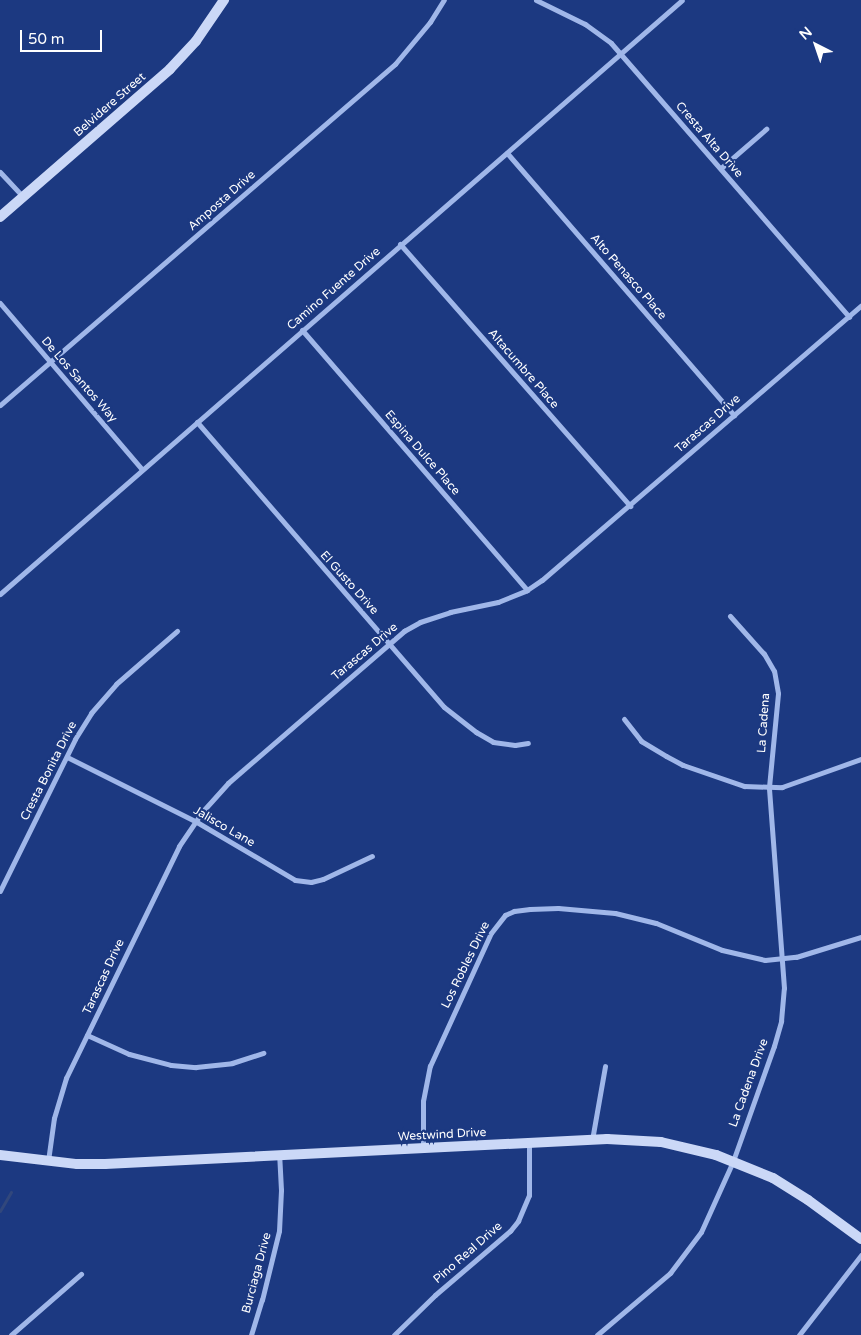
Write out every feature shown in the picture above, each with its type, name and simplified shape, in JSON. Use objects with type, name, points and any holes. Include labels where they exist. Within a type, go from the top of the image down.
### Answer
[{"type":"main road","name":"Belvidere Street","points":[[0,217],[170,69],[196,41],[224,0]]},
{"type":"main road","name":"Westwind Drive","points":[[0,1155],[48,1162],[95,1164],[592,1140],[669,1143],[733,1161],[773,1178],[808,1200],[861,1239]]},
{"type":"street","name":"Amposta Drive","points":[[0,405],[51,363],[395,64],[430,22],[444,0]]},
{"type":"street","name":"Cresta Alta Drive","points":[[536,0],[585,24],[611,42],[848,316]]},
{"type":"street","name":"Camino Fuente Drive","points":[[0,594],[682,0]]},
{"type":"street","points":[[721,168],[766,129]]},
{"type":"street","name":"Alto Penasco Place","points":[[507,153],[734,415]]},
{"type":"street","points":[[0,172],[23,197]]},
{"type":"street","name":"Altacumbre Place","points":[[400,244],[630,506]]},
{"type":"street","name":"De Los Santos Way","points":[[0,303],[142,469]]},
{"type":"street","name":"Tarascas Drive","points":[[48,1162],[54,1118],[60,1093],[87,1035],[179,846],[195,821],[228,783],[404,631],[429,619],[450,612],[485,606],[527,590],[553,572],[861,306]]},
{"type":"street","name":"Espina Dulce Place","points":[[302,330],[527,590]]},
{"type":"street","name":"El Gusto Drive","points":[[197,422],[444,707],[469,727],[493,742],[502,744],[528,743]]},
{"type":"street","name":"La Cadena","points":[[730,616],[749,635],[774,671],[778,693],[769,787]]},
{"type":"street","name":"Cresta Bonita Drive","points":[[0,892],[75,739],[92,713],[116,684],[177,631]]},
{"type":"street","points":[[624,719],[641,741],[683,765],[744,786],[782,787],[861,759]]},
{"type":"street","name":"Jalisco Lane","points":[[66,757],[195,821],[282,873],[305,882],[323,879],[372,856]]},
{"type":"street","name":"La Cadena Drive","points":[[597,1335],[658,1285],[684,1257],[708,1218],[733,1161],[774,1046],[781,1022],[784,988],[769,787]]},
{"type":"street","name":"Los Robles Drive","points":[[423,1149],[423,1101],[430,1066],[490,933],[505,915],[514,911],[558,908],[615,913],[656,923],[744,956],[782,959],[812,954],[861,937]]},
{"type":"street","points":[[87,1035],[130,1054],[171,1065],[196,1067],[232,1064],[263,1052]]},
{"type":"street","points":[[592,1140],[605,1066]]},
{"type":"street","name":"Pino Real Drive","points":[[394,1335],[435,1295],[510,1231],[518,1221],[529,1195],[529,1143]]},
{"type":"street","name":"Burciaga Drive","points":[[251,1335],[265,1292],[279,1231],[281,1198],[279,1156]]},
{"type":"street","points":[[800,1335],[861,1255]]},
{"type":"street","points":[[11,1335],[81,1274]]},
{"type":"waterway","points":[[0,1211],[11,1192]]}]
